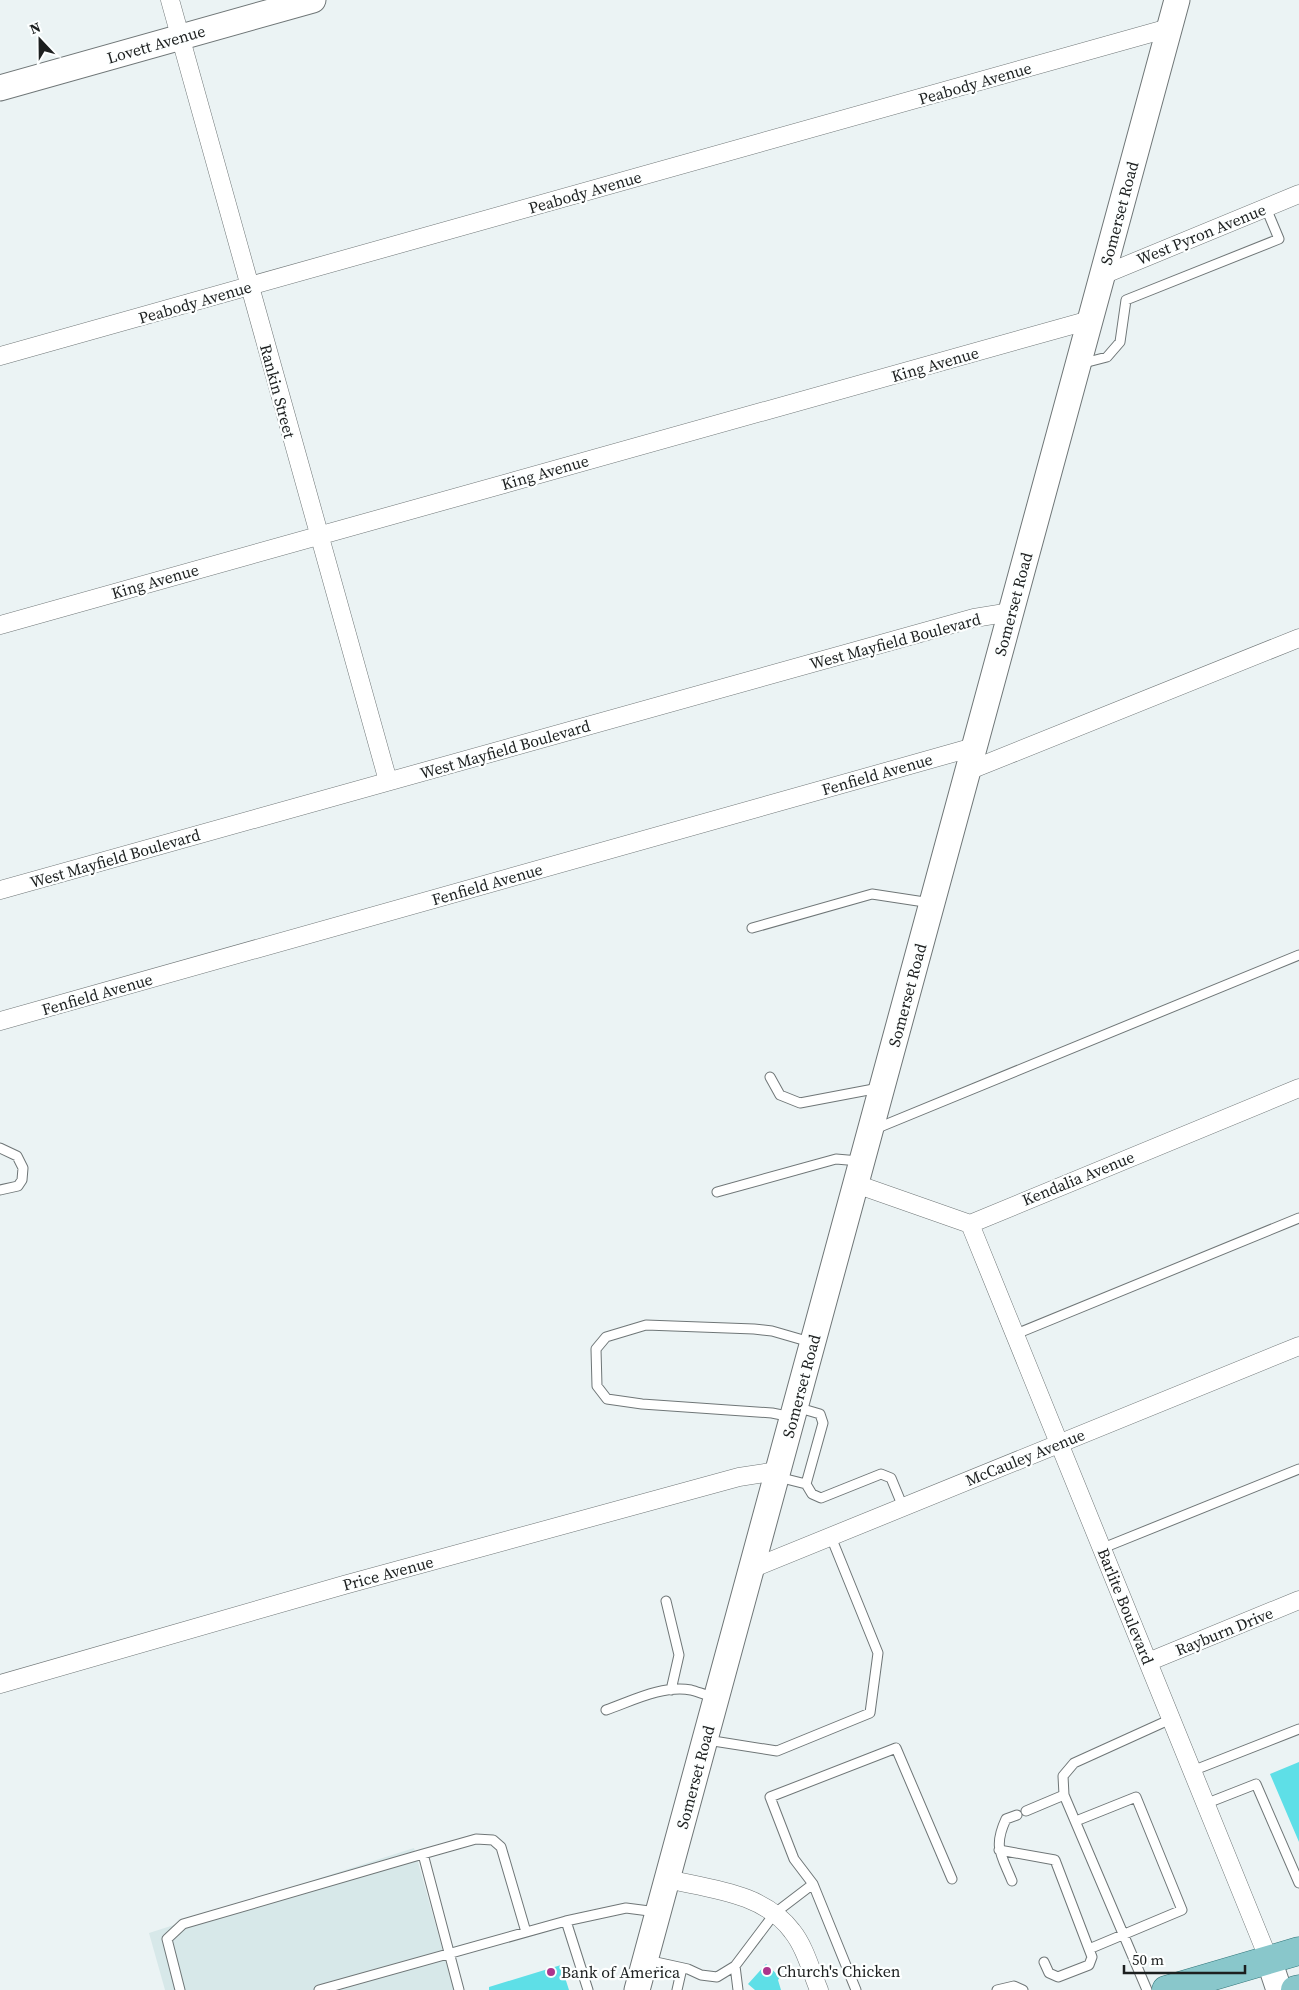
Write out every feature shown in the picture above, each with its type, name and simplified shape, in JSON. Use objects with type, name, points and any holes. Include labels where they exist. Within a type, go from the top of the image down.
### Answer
[{"type":"main road","name":"Lovett Avenue","points":[[0,88],[312,0]]},
{"type":"main road","name":"Somerset Road","points":[[637,1990],[1177,0]]},
{"type":"main road","points":[[1166,1990],[1299,1951]]},
{"type":"main road","name":"Barlite Boulevard","points":[[1268,1960],[1279,1990]]},
{"type":"main road","points":[[1295,1990],[1299,1989]]},
{"type":"street","name":"Rankin Street","points":[[170,0],[388,781]]},
{"type":"street","name":"Peabody Avenue","points":[[0,356],[1169,28]]},
{"type":"street","name":"West Pyron Avenue","points":[[1102,275],[1299,194]]},
{"type":"street","name":"King Avenue","points":[[0,625],[1090,320]]},
{"type":"street","name":"West Mayfield Boulevard","points":[[0,890],[974,618],[1011,612]]},
{"type":"street","points":[[968,771],[1299,638]]},
{"type":"street","name":"Fenfield Avenue","points":[[0,1021],[974,746]]},
{"type":"street","name":"Kendalia Avenue","points":[[970,1224],[1299,1088]]},
{"type":"street","points":[[859,1173],[970,1224]]},
{"type":"street","name":"Barlite Boulevard","points":[[970,1224],[1103,1548],[1268,1960]]},
{"type":"street","name":"McCauley Avenue","points":[[751,1569],[1299,1346]]},
{"type":"street","name":"Price Avenue","points":[[1,1678],[681,1492],[739,1477],[777,1474]]},
{"type":"street","name":"Rayburn Drive","points":[[1148,1662],[1299,1600]]},
{"type":"street","points":[[667,1879],[745,1898],[775,1913],[792,1930],[800,1944],[819,1990]]},
{"type":"lane","points":[[1078,365],[1107,357],[1120,342],[1126,300],[1279,239],[1266,208]]},
{"type":"lane","points":[[752,928],[872,894],[932,904]]},
{"type":"lane","points":[[870,1131],[1299,955]]},
{"type":"lane","points":[[770,1077],[780,1095],[800,1103],[882,1087]]},
{"type":"lane","points":[[0,1148],[17,1156],[23,1168],[22,1180],[18,1186],[0,1190]]},
{"type":"lane","points":[[717,1192],[836,1159],[859,1173]]},
{"type":"lane","points":[[1016,1334],[1299,1218]]},
{"type":"lane","points":[[806,1484],[823,1423],[820,1414],[772,1413],[642,1404],[607,1399],[597,1386],[596,1349],[606,1337],[646,1325],[754,1329],[813,1342]]},
{"type":"lane","points":[[1103,1548],[1299,1470]]},
{"type":"lane","points":[[777,1474],[806,1484],[812,1494],[822,1498],[881,1474],[890,1478],[903,1508]]},
{"type":"lane","points":[[705,1740],[777,1751],[870,1713],[878,1653],[831,1537]]},
{"type":"lane","points":[[666,1601],[679,1655],[671,1690]]},
{"type":"lane","points":[[606,1710],[656,1693],[671,1690],[690,1690],[716,1698]]},
{"type":"lane","points":[[1147,1990],[1064,1795],[1063,1776],[1074,1763],[1171,1719]]},
{"type":"lane","points":[[1192,1771],[1299,1729]]},
{"type":"lane","points":[[856,1990],[813,1884],[794,1859],[770,1797],[896,1748],[952,1879]]},
{"type":"lane","points":[[1205,1804],[1256,1784],[1299,1883]]},
{"type":"lane","points":[[1026,1811],[1064,1795]]},
{"type":"lane","points":[[1076,1821],[1136,1797],[1182,1910],[1089,1949]]},
{"type":"lane","points":[[1012,1881],[999,1850],[999,1834],[1006,1819],[1017,1815]]},
{"type":"lane","points":[[180,1990],[166,1939],[183,1924],[476,1839],[493,1840],[501,1847],[526,1932]]},
{"type":"lane","points":[[999,1850],[1054,1860],[1092,1957],[1089,1965],[1058,1977],[1048,1973],[1044,1962]]},
{"type":"lane","points":[[424,1854],[448,1954],[459,1990]]},
{"type":"lane","points":[[646,1960],[682,1968],[701,1975],[717,1977],[735,1966],[775,1913],[813,1884]]},
{"type":"lane","points":[[319,1990],[566,1921],[626,1908],[658,1912]]},
{"type":"lane","points":[[566,1921],[588,1990]]},
{"type":"lane","points":[[735,1966],[738,1990]]},
{"type":"lane","points":[[677,1990],[682,1968]]},
{"type":"lane","points":[[997,1990],[1014,1986],[1023,1990]]},
{"type":"shaded area","points":[[414,1848],[454,1990],[165,1990],[149,1933]]},
{"type":"building","points":[[1299,1762],[1299,1842],[1270,1774]]},
{"type":"building","name":"Church's Chicken","points":[[766,1964],[780,1977],[778,1980],[781,1990],[755,1990],[748,1984]]},
{"type":"building","name":"Bank of America","points":[[561,1965],[569,1990],[489,1990],[489,1987]]},
{"type":"place","name":"Church's Chicken","points":[[767,1971]]},
{"type":"place","name":"Bank of America","points":[[551,1972]]}]
